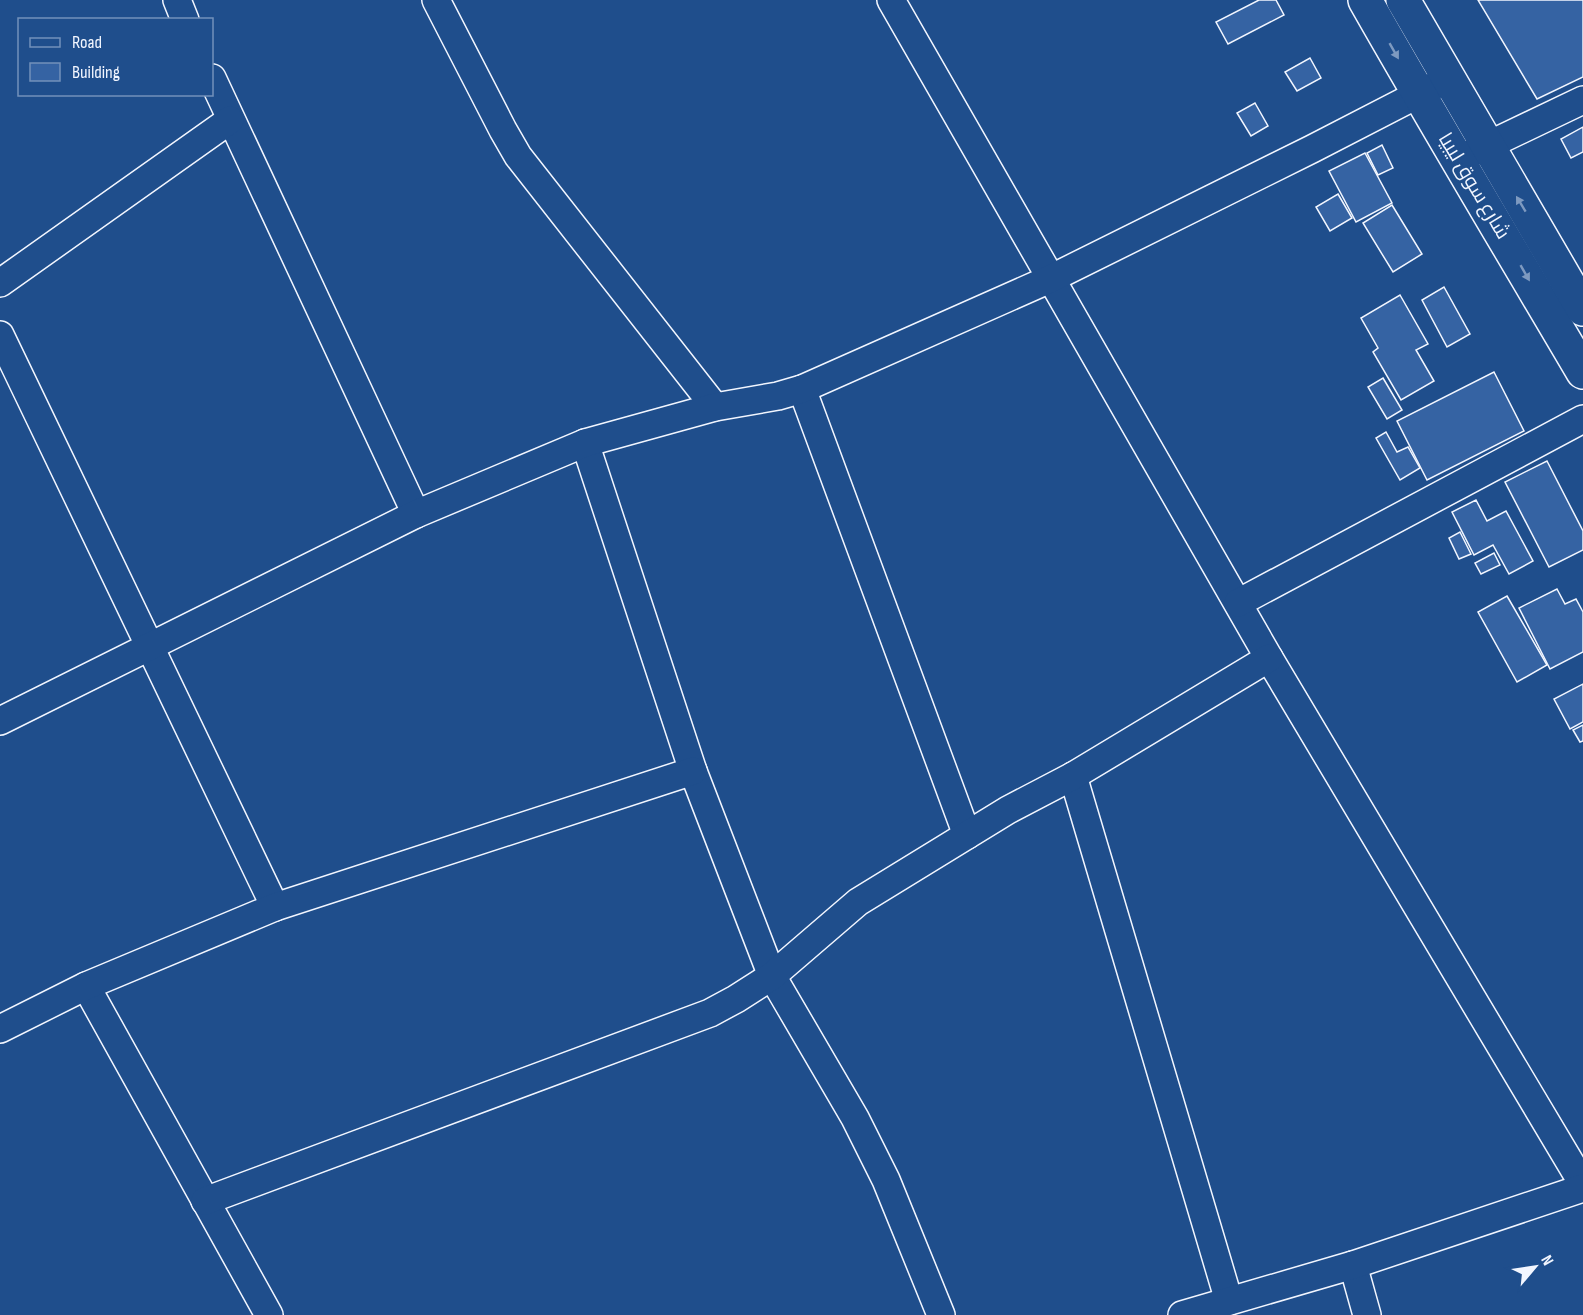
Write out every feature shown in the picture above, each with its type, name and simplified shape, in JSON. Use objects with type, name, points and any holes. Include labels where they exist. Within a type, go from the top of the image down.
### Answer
[{"type":"main road","name":"شارع سوق ليبيا","points":[[1365,0],[1418,94],[1473,153],[1583,309]]},
{"type":"main road","name":"شارع سوق ليبيا","points":[[1403,0],[1449,79],[1473,153],[1583,372]]},
{"type":"street","points":[[177,0],[184,18]]},
{"type":"street","points":[[436,0],[502,130],[518,156],[715,407]]},
{"type":"street","points":[[891,0],[1269,658],[1583,1186],[1353,1265],[1182,1315]]},
{"type":"street","points":[[0,721],[416,514],[585,443],[715,407],[778,396],[802,389],[1050,279],[1449,79]]},
{"type":"street","points":[[213,80],[416,514]]},
{"type":"street","points":[[1473,153],[1583,100]]},
{"type":"street","points":[[0,283],[230,120]]},
{"type":"street","points":[[0,335],[275,907]]},
{"type":"street","points":[[802,389],[968,835]]},
{"type":"street","points":[[1239,603],[1583,419]]},
{"type":"street","points":[[585,443],[693,771],[772,976],[855,1118],[886,1180],[937,1314]]},
{"type":"street","points":[[205,1201],[710,1013],[772,976],[858,902],[1008,810],[1073,776],[1269,658]]},
{"type":"street","points":[[0,1029],[86,986],[275,907],[693,771]]},
{"type":"street","points":[[1073,776],[1229,1301]]},
{"type":"street","points":[[86,986],[269,1315]]},
{"type":"street","points":[[1353,1265],[1367,1315]]},
{"type":"building","points":[[1259,0],[1276,0],[1284,15],[1228,44],[1216,22]]},
{"type":"building","points":[[1478,0],[1583,0],[1583,77],[1537,99]]},
{"type":"building","points":[[1310,58],[1321,78],[1297,91],[1285,72]]},
{"type":"building","points":[[1255,103],[1268,126],[1251,136],[1237,113]]},
{"type":"building","points":[[1583,127],[1583,152],[1571,158],[1561,139]]},
{"type":"building","points":[[1382,145],[1393,168],[1378,175],[1367,153]]},
{"type":"building","points":[[1365,153],[1392,203],[1356,222],[1329,171]]},
{"type":"building","points":[[1338,194],[1352,218],[1330,231],[1316,207]]},
{"type":"building","points":[[1392,205],[1422,254],[1393,272],[1363,223]]},
{"type":"building","points":[[1444,287],[1470,334],[1447,347],[1422,300]]},
{"type":"building","points":[[1400,295],[1428,344],[1416,350],[1434,381],[1401,400],[1373,352],[1378,348],[1361,318]]},
{"type":"building","points":[[1494,372],[1524,431],[1427,480],[1397,421]]},
{"type":"building","points":[[1383,378],[1402,410],[1387,419],[1368,387]]},
{"type":"building","points":[[1386,432],[1397,452],[1408,447],[1420,468],[1400,480],[1376,438]]},
{"type":"building","points":[[1547,461],[1583,531],[1583,550],[1549,567],[1505,482]]},
{"type":"building","points":[[1476,500],[1487,521],[1506,511],[1533,561],[1509,574],[1493,545],[1474,555],[1452,512]]},
{"type":"building","points":[[1460,532],[1471,554],[1459,559],[1449,538]]},
{"type":"building","points":[[1494,553],[1500,565],[1481,574],[1475,563]]},
{"type":"building","points":[[1557,589],[1565,604],[1576,599],[1583,612],[1583,652],[1550,669],[1519,608]]},
{"type":"building","points":[[1507,596],[1547,665],[1517,682],[1478,612]]},
{"type":"building","points":[[1583,684],[1583,722],[1570,729],[1554,699]]},
{"type":"building","points":[[1583,725],[1583,741],[1580,742],[1573,730]]}]
